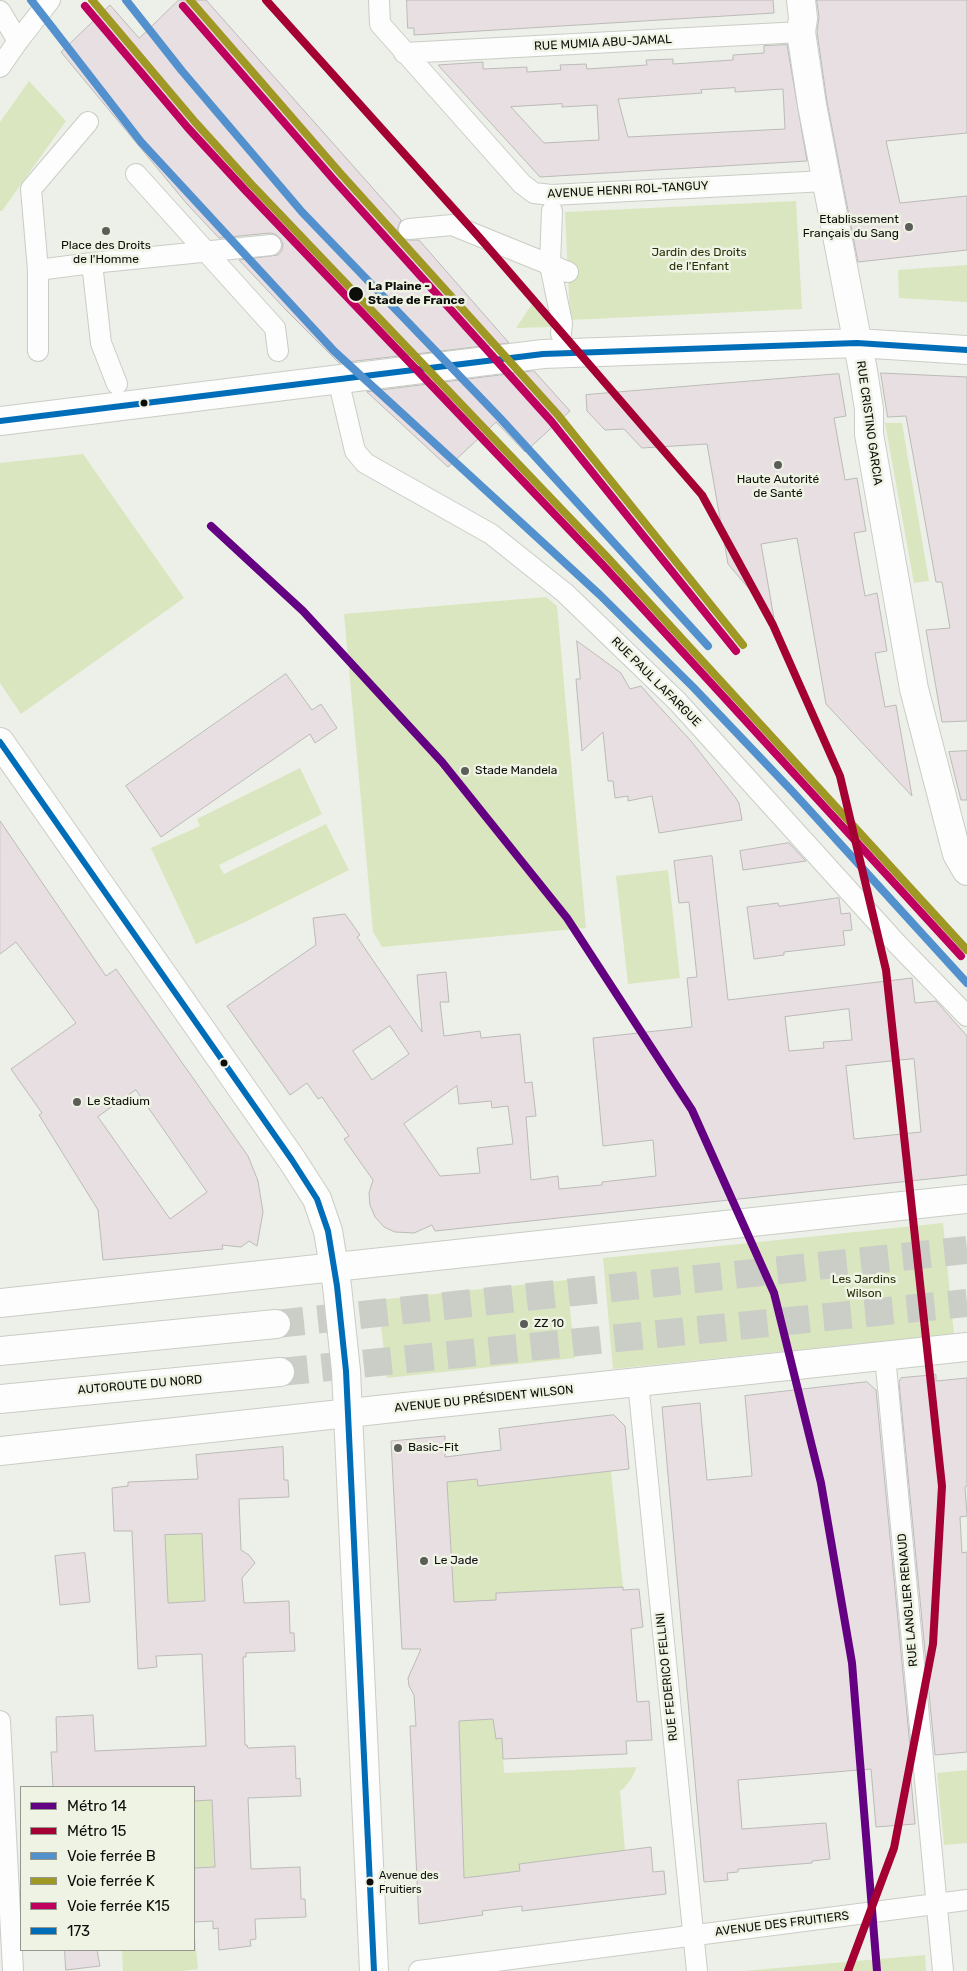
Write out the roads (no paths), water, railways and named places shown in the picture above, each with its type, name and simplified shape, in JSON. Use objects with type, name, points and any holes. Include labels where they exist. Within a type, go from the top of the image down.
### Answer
[{"type":"main road","name":"RUE CRISTINO GARCIA","points":[[801,0],[803,18],[801,32],[826,180],[869,409],[868,434],[914,689],[957,854],[967,871]]},
{"type":"main road","points":[[0,421],[543,354],[857,344],[967,350]]},
{"type":"main road","points":[[0,742],[310,1188],[323,1214],[334,1267],[346,1371],[374,1971]]},
{"type":"main road","points":[[0,1303],[967,1200]]},
{"type":"main road","points":[[0,1351],[276,1324]]},
{"type":"main road","name":"AVENUE DU PRÉSIDENT WILSON","points":[[0,1451],[348,1412],[967,1347]]},
{"type":"main road","name":"AUTOROUTE DU NORD","points":[[0,1399],[280,1372]]},
{"type":"street","points":[[0,67],[50,0]]},
{"type":"street","name":"AVENUE HENRI ROL-TANGUY","points":[[379,0],[380,24],[526,188],[534,193],[561,194],[826,180]]},
{"type":"street","points":[[0,11],[18,41]]},
{"type":"street","name":"RUE MUMIA ABU-JAMAL","points":[[404,53],[801,32]]},
{"type":"street","points":[[38,351],[38,270],[31,189],[88,122]]},
{"type":"street","points":[[136,174],[275,328],[278,350]]},
{"type":"street","points":[[552,211],[559,269],[561,334]]},
{"type":"street","points":[[409,229],[452,225],[559,269]]},
{"type":"street","points":[[38,270],[271,245]]},
{"type":"street","points":[[92,263],[101,343],[117,384]]},
{"type":"street","name":"RUE PAUL LAFARGUE","points":[[338,379],[355,451],[365,462],[490,534],[565,593],[677,701],[898,945],[967,1016]]},
{"type":"street","name":"RUE LANGLIER RENAUD","points":[[885,1356],[943,1971]]},
{"type":"street","name":"RUE FEDERICO FELLINI","points":[[638,1382],[697,1971]]},
{"type":"street","points":[[0,1721],[13,1971]]},
{"type":"street","name":"AVENUE DES FRUITIERS","points":[[419,1971],[967,1900]]},
{"type":"tunnel","points":[[276,1324],[967,1250]]},
{"type":"tunnel","points":[[280,1372],[967,1303]]},
{"type":"metro line","name":"15","points":[[266,0],[479,237],[702,495],[773,625],[840,776],[886,970],[942,1486],[933,1644],[894,1848],[848,1971]]},
{"type":"metro line","name":"14","points":[[211,526],[303,611],[442,762],[567,918],[692,1110],[774,1293],[821,1483],[852,1663],[877,1971]]},
{"type":"rail line","name":"B","points":[[31,0],[141,142],[334,351],[600,595],[693,687],[792,791],[967,983]]},
{"type":"rail line","name":"K","points":[[92,0],[195,122],[251,184],[608,558],[967,950]]},
{"type":"rail line","name":"B","points":[[126,0],[182,71],[302,212],[500,418],[708,646]]},
{"type":"rail line","name":"K","points":[[190,0],[341,174],[558,415],[743,645]]},
{"type":"rail line","name":"K15","points":[[85,6],[188,128],[245,190],[602,564],[961,956]]},
{"type":"rail line","name":"K15","points":[[183,6],[334,180],[551,421],[736,651]]},
{"type":"place","name":"Etablissement Français du Sang","points":[[909,227]]},
{"type":"place","name":"Place des Droits de l'Homme","points":[[106,231]]},
{"type":"place","name":"La Plaine - Stade de France","points":[[356,294]]},
{"type":"place","name":"Haute Autorité de Santé","points":[[778,465]]},
{"type":"place","name":"Stade Mandela","points":[[465,771]]},
{"type":"place","name":"Le Stadium","points":[[77,1102]]},
{"type":"place","name":"ZZ 10","points":[[524,1324]]},
{"type":"place","name":"Basic-Fit","points":[[398,1448]]},
{"type":"place","name":"Le Jade","points":[[424,1561]]},
{"type":"place","name":"Avenue des Fruitiers","points":[[370,1882]]},
{"type":"park label","name":"Jardin des Droits de l'Enfant","points":[[699,260]]},
{"type":"park label","name":"Les Jardins Wilson","points":[[864,1287]]}]
